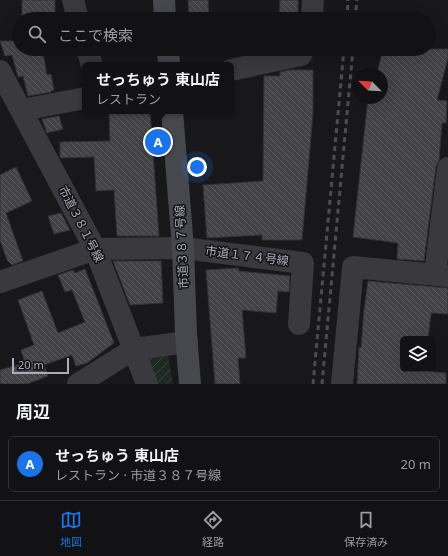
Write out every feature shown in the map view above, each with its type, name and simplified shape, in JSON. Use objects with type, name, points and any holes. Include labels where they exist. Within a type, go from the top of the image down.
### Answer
[{"type":"street","points":[[73,0],[76,12]]},
{"type":"street","points":[[164,0],[165,12]]},
{"type":"street","points":[[312,12],[313,0]]},
{"type":"street","points":[[234,69],[296,56]]},
{"type":"street","name":"市道３８１号線","points":[[0,71],[95,249],[147,384]]},
{"type":"street","points":[[22,110],[82,99]]},
{"type":"street","name":"市道３８７号線","points":[[172,114],[183,248],[190,384]]},
{"type":"street","points":[[342,384],[353,267],[442,275],[448,168]]},
{"type":"street","name":"市道１７４号線","points":[[0,282],[95,249],[183,248],[303,263],[299,324]]},
{"type":"street","points":[[78,384],[134,349],[187,342]]},
{"type":"shaded area","points":[[149,355],[168,355],[173,384],[156,384],[147,360]]},
{"type":"building","points":[[22,0],[55,0],[55,12],[22,12]]},
{"type":"building","points":[[188,0],[208,0],[209,12],[189,12]]},
{"type":"building","points":[[280,0],[298,0],[298,12],[279,12]]},
{"type":"building","points":[[0,41],[12,41],[12,55],[5,56]]},
{"type":"building","points":[[436,49],[448,49],[448,58],[437,100],[447,101],[446,123],[442,123],[439,160],[436,166],[424,261],[397,259],[398,243],[353,237],[367,104],[388,104],[388,68],[378,68],[381,56],[436,56]]},
{"type":"building","points":[[12,56],[44,56],[47,75],[51,74],[54,90],[51,92],[28,96],[23,76],[18,77]]},
{"type":"building","points":[[290,70],[313,70],[313,113],[302,240],[262,240],[262,235],[207,238],[203,185],[263,181],[264,76],[280,76],[280,72]]},
{"type":"building","points":[[109,114],[150,114],[159,236],[117,236],[114,190],[96,191],[94,157],[60,157],[60,142],[110,141]]},
{"type":"building","points":[[59,116],[63,129],[47,133],[42,119]]},
{"type":"building","points":[[16,167],[32,201],[6,213],[23,261],[12,265],[7,260],[0,240],[0,175]]},
{"type":"building","points":[[61,213],[70,230],[54,234],[48,216]]},
{"type":"building","points":[[113,261],[161,261],[163,303],[130,305]]},
{"type":"building","points":[[238,268],[239,271],[290,276],[289,292],[278,291],[276,313],[242,310],[246,358],[238,358],[240,384],[215,384],[206,270]]},
{"type":"building","points":[[85,269],[114,343],[87,363],[76,366],[72,355],[44,365],[48,376],[27,384],[0,384],[0,370],[25,363],[21,350],[34,345],[18,300],[42,291],[58,333],[85,322],[72,290],[65,292],[58,275],[73,270],[75,273]]},
{"type":"building","points":[[368,281],[448,288],[448,314],[431,313],[428,336],[400,336],[400,372],[446,373],[446,384],[357,384],[359,347],[361,348]]},
{"type":"railway","points":[[347,12],[348,0]]},
{"type":"railway","points":[[356,12],[357,0]]},
{"type":"railway","points":[[313,384],[343,56]]},
{"type":"railway","points":[[322,384],[352,56]]},
{"type":"place","name":"せっちゅう 東山店","points":[[158,142]]}]
